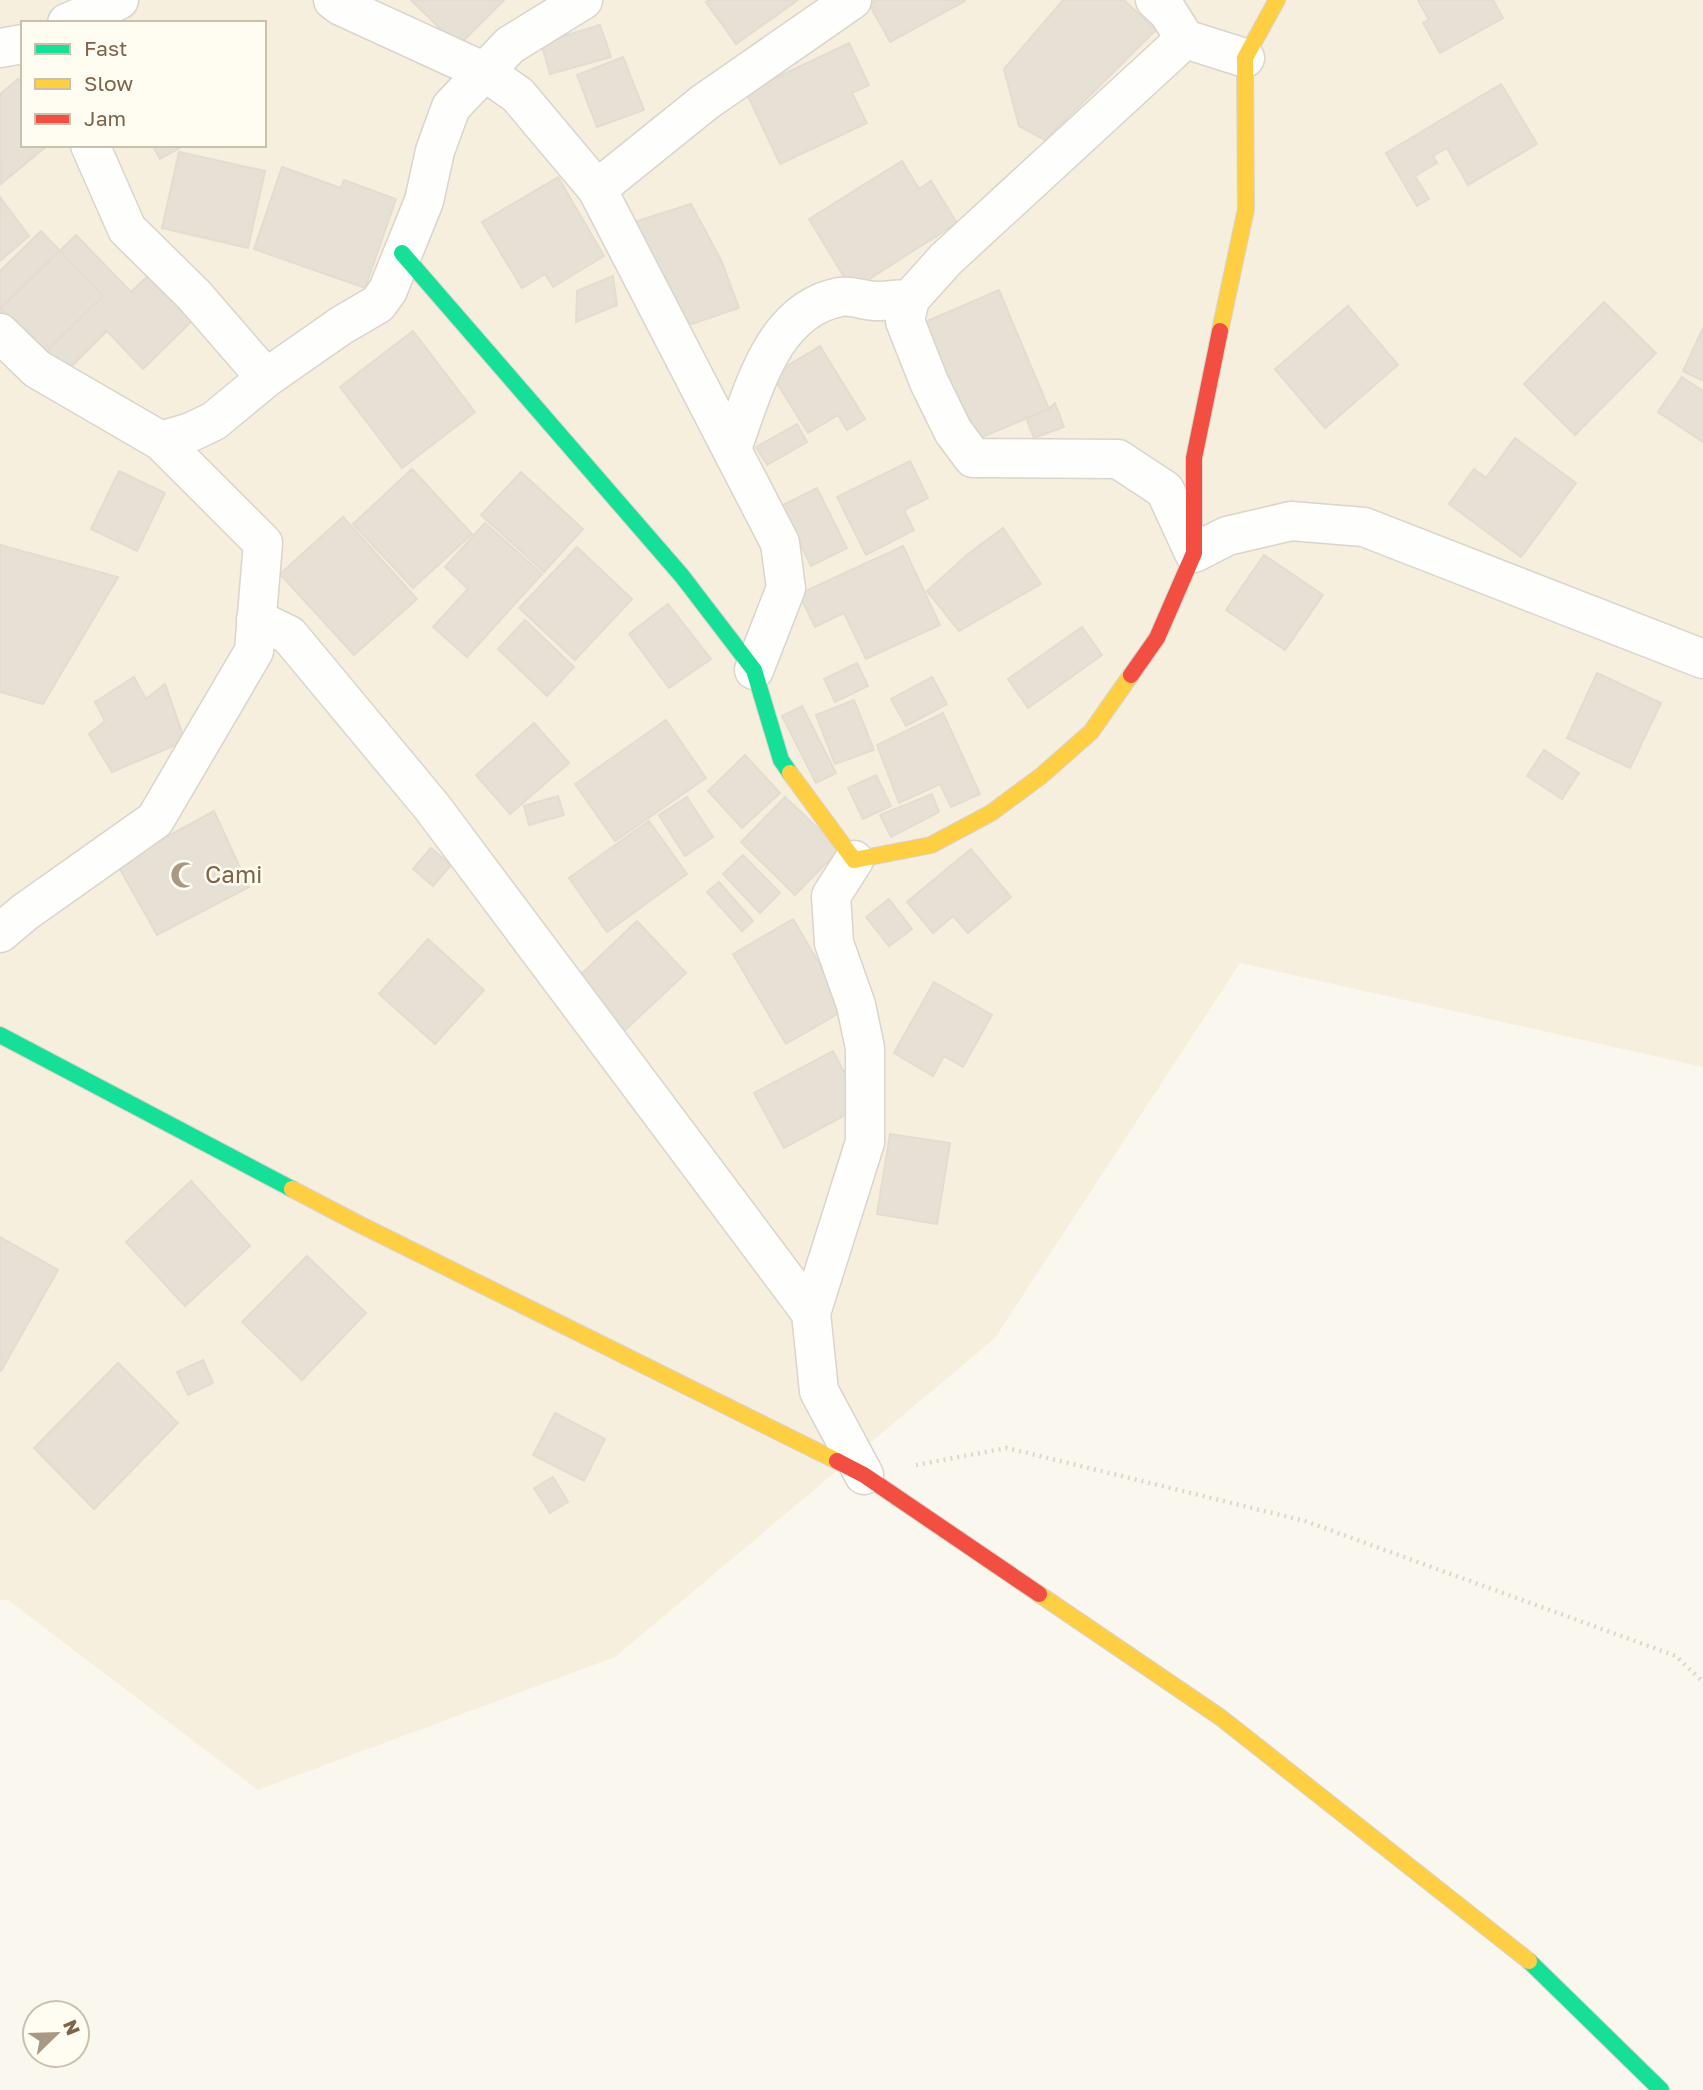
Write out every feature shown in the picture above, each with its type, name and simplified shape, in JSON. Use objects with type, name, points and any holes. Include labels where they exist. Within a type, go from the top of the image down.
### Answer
[{"type":"street","points":[[72,21],[119,0]]},
{"type":"street","points":[[333,0],[485,72],[517,95],[597,189],[780,543],[786,589],[754,670]]},
{"type":"street","points":[[162,441],[214,421],[265,378],[342,325],[378,304],[388,290],[424,201],[435,150],[452,107],[510,45],[583,0]]},
{"type":"street","points":[[597,189],[705,102],[852,0]]},
{"type":"street","points":[[1156,0],[1168,12],[1185,39],[1245,58]]},
{"type":"street","points":[[864,1475],[819,1391],[811,1313],[865,1142],[865,1048],[856,1005],[834,943],[831,896],[854,860],[931,845],[991,813],[1041,776],[1091,732],[1157,638],[1194,554],[1194,458],[1246,209],[1245,58],[1277,0]]},
{"type":"street","points":[[1185,39],[946,259],[910,299],[905,321],[953,431],[973,458],[1118,459],[1166,490],[1194,554]]},
{"type":"street","points":[[0,48],[21,44]]},
{"type":"street","points":[[91,147],[127,229],[194,295],[265,378]]},
{"type":"street","points":[[402,253],[682,576],[754,670],[781,761],[854,860]]},
{"type":"street","points":[[732,448],[768,355],[788,327],[813,306],[842,297],[876,301],[910,299]]},
{"type":"street","points":[[0,333],[37,369],[162,441],[263,543],[254,651],[155,820],[25,912],[0,933]]},
{"type":"street","points":[[1194,554],[1227,536],[1292,522],[1364,527],[1703,659]]},
{"type":"street","points":[[256,619],[289,635],[432,807],[811,1313]]},
{"type":"street","points":[[0,1035],[359,1224],[864,1475],[1220,1717],[1531,1962],[1661,2090]]},
{"type":"path","points":[[864,1475],[1007,1448],[1305,1521],[1676,1656],[1703,1682]]},
{"type":"shaded area","points":[[0,0],[1703,0],[1703,1067],[1240,963],[995,1338],[615,1657],[258,1790],[8,1600],[0,1600]]},
{"type":"building","points":[[411,0],[504,0],[458,46]]},
{"type":"building","points":[[798,0],[736,44],[706,2]]},
{"type":"building","points":[[876,0],[965,1],[890,42],[869,4]]},
{"type":"building","points":[[1063,0],[1124,0],[1156,30],[1045,140],[1019,126],[1004,69]]},
{"type":"building","points":[[1418,0],[1493,0],[1503,18],[1440,53],[1423,23],[1429,20]]},
{"type":"building","points":[[600,25],[611,57],[550,74],[541,43]]},
{"type":"building","points":[[849,43],[869,85],[852,93],[867,123],[780,164],[746,92]]},
{"type":"building","points":[[623,57],[644,110],[597,127],[577,75]]},
{"type":"building","points":[[18,79],[21,82],[21,147],[46,147],[1,184],[0,94]]},
{"type":"building","points":[[1501,84],[1537,144],[1468,185],[1447,148],[1433,156],[1437,163],[1415,176],[1429,199],[1417,206],[1386,153]]},
{"type":"building","points":[[153,147],[181,147],[160,159]]},
{"type":"building","points":[[179,152],[265,171],[248,248],[162,228]]},
{"type":"building","points":[[902,161],[919,189],[931,181],[957,223],[852,290],[809,219]]},
{"type":"building","points":[[282,167],[341,188],[344,180],[396,199],[365,288],[254,249]]},
{"type":"building","points":[[558,177],[604,256],[553,287],[545,274],[522,288],[482,222]]},
{"type":"building","points":[[0,197],[29,236],[0,261]]},
{"type":"building","points":[[691,204],[721,260],[739,308],[671,331],[631,223]]},
{"type":"building","points":[[41,231],[103,296],[45,353],[0,325],[0,271]]},
{"type":"building","points":[[76,235],[131,292],[153,271],[197,316],[143,369],[107,331],[65,373],[1,308]]},
{"type":"building","points":[[613,276],[617,305],[576,322],[577,291]]},
{"type":"building","points":[[999,290],[1049,409],[968,443],[918,325]]},
{"type":"building","points":[[1604,302],[1656,353],[1575,435],[1524,384]]},
{"type":"building","points":[[1348,306],[1398,365],[1325,428],[1275,369]]},
{"type":"building","points":[[1703,328],[1703,381],[1683,371]]},
{"type":"building","points":[[413,331],[475,412],[402,468],[340,387]]},
{"type":"building","points":[[820,346],[865,419],[847,430],[838,415],[808,433],[772,375]]},
{"type":"building","points":[[1682,377],[1703,391],[1703,442],[1658,412]]},
{"type":"building","points":[[1055,403],[1064,427],[1034,438],[1026,418],[1049,409]]},
{"type":"building","points":[[797,424],[807,442],[767,465],[756,447]]},
{"type":"building","points":[[1515,438],[1576,483],[1521,557],[1449,504],[1474,469],[1486,478]]},
{"type":"building","points":[[910,461],[928,498],[904,510],[914,530],[866,555],[837,497]]},
{"type":"building","points":[[412,469],[472,534],[413,588],[353,524]]},
{"type":"building","points":[[119,471],[165,493],[137,551],[91,529]]},
{"type":"building","points":[[521,472],[583,529],[544,572],[481,515]]},
{"type":"building","points":[[817,488],[847,548],[811,566],[781,506]]},
{"type":"building","points":[[343,517],[417,599],[354,655],[280,574]]},
{"type":"building","points":[[485,523],[542,574],[467,657],[433,627],[468,589],[445,567]]},
{"type":"building","points":[[1003,528],[1041,584],[959,631],[927,591],[968,554]]},
{"type":"building","points":[[0,545],[118,577],[43,704],[0,692]]},
{"type":"building","points":[[903,546],[940,625],[866,659],[844,613],[815,627],[799,594]]},
{"type":"building","points":[[577,547],[632,599],[575,660],[519,608]]},
{"type":"building","points":[[1264,555],[1323,595],[1285,650],[1226,610]]},
{"type":"building","points":[[668,604],[711,659],[669,688],[629,634]]},
{"type":"building","points":[[525,620],[574,667],[547,696],[498,649]]},
{"type":"building","points":[[1082,627],[1102,655],[1028,708],[1008,679]]},
{"type":"building","points":[[857,663],[868,686],[835,702],[824,679]]},
{"type":"building","points":[[1597,673],[1661,703],[1630,768],[1567,738]]},
{"type":"building","points":[[134,677],[146,699],[165,684],[185,741],[112,772],[89,734],[105,721],[95,702]]},
{"type":"building","points":[[932,677],[947,704],[906,726],[891,699]]},
{"type":"building","points":[[854,700],[874,750],[835,764],[816,715]]},
{"type":"building","points":[[802,706],[836,773],[816,783],[782,716]]},
{"type":"building","points":[[943,713],[980,794],[951,807],[940,784],[899,803],[877,745]]},
{"type":"building","points":[[666,720],[706,778],[615,841],[575,784]]},
{"type":"building","points":[[534,723],[569,763],[510,814],[476,775]]},
{"type":"building","points":[[1544,750],[1579,773],[1562,799],[1527,776]]},
{"type":"building","points":[[745,755],[780,793],[742,828],[708,791]]},
{"type":"building","points":[[876,775],[891,806],[863,819],[848,788]]},
{"type":"building","points":[[932,794],[939,812],[891,837],[880,815]]},
{"type":"building","points":[[558,796],[564,815],[529,825],[524,806]]},
{"type":"building","points":[[687,797],[713,837],[685,856],[659,815]]},
{"type":"building","points":[[785,797],[840,849],[795,895],[741,842]]},
{"type":"building","name":"Cami","points":[[214,811],[249,887],[157,935],[117,864]]},
{"type":"building","points":[[649,821],[687,874],[607,932],[569,878]]},
{"type":"building","points":[[431,848],[451,865],[433,886],[413,869]]},
{"type":"building","points":[[971,849],[1011,897],[968,933],[953,916],[933,933],[907,902]]},
{"type":"building","points":[[743,855],[780,893],[760,913],[723,874]]},
{"type":"building","points":[[719,882],[753,921],[742,931],[707,892]]},
{"type":"building","points":[[889,899],[912,929],[889,946],[866,917]]},
{"type":"building","points":[[793,919],[846,1009],[786,1044],[733,954]]},
{"type":"building","points":[[637,921],[686,973],[622,1033],[574,981]]},
{"type":"building","points":[[428,939],[484,990],[435,1044],[379,994]]},
{"type":"building","points":[[934,982],[992,1015],[963,1067],[944,1056],[933,1076],[894,1053]]},
{"type":"building","points":[[833,1051],[862,1106],[784,1148],[754,1093]]},
{"type":"building","points":[[890,1134],[950,1143],[937,1224],[877,1214]]},
{"type":"building","points":[[191,1181],[250,1246],[185,1306],[126,1242]]},
{"type":"building","points":[[0,1237],[58,1270],[1,1371],[0,1371]]},
{"type":"building","points":[[307,1256],[366,1313],[302,1380],[242,1322]]},
{"type":"building","points":[[203,1360],[213,1383],[188,1395],[177,1372]]},
{"type":"building","points":[[118,1363],[178,1423],[94,1509],[34,1448]]},
{"type":"building","points":[[555,1413],[605,1439],[584,1481],[533,1455]]},
{"type":"building","points":[[553,1477],[568,1502],[550,1513],[534,1488]]},
{"type":"traffic: fast","points":[[402,253],[682,576],[754,670],[781,760],[790,773]]},
{"type":"traffic: fast","points":[[0,1035],[292,1189]]},
{"type":"traffic: fast","points":[[1529,1961],[1661,2090]]},
{"type":"traffic: slow","points":[[1220,331],[1246,209],[1245,58],[1277,0]]},
{"type":"traffic: slow","points":[[790,773],[854,860],[931,845],[991,813],[1041,776],[1091,732],[1131,675]]},
{"type":"traffic: slow","points":[[292,1189],[837,1461]]},
{"type":"traffic: slow","points":[[1039,1594],[1220,1717],[1529,1961]]},
{"type":"traffic: jam","points":[[1131,675],[1157,638],[1194,553],[1194,458],[1220,331]]},
{"type":"traffic: jam","points":[[837,1461],[864,1475],[1039,1594]]},
{"type":"place","name":"Cami","points":[[184,875]]}]
